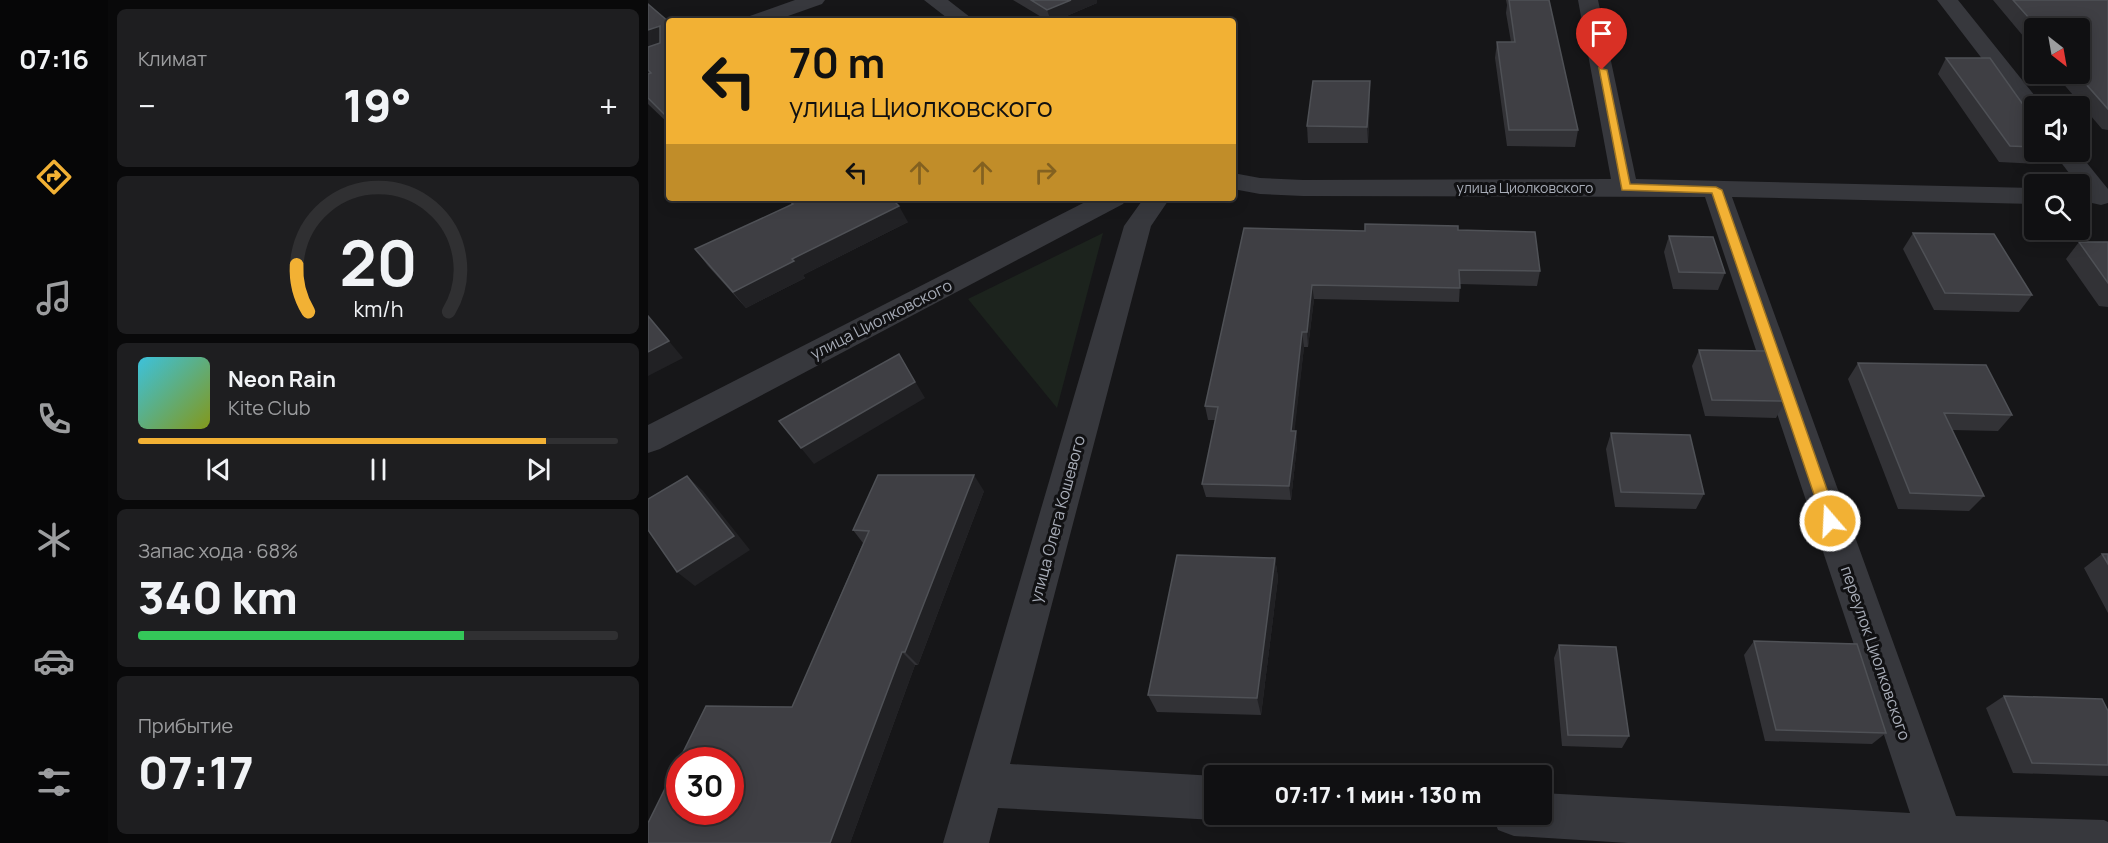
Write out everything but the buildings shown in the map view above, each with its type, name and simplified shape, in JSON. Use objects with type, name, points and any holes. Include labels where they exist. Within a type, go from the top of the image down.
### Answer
[{"type":"street","points":[[763,18],[815,0]]},
{"type":"street","points":[[934,0],[961,18]]},
{"type":"street","points":[[1588,0],[1625,187]]},
{"type":"street","points":[[1947,0],[2024,98]]},
{"type":"street","points":[[2072,162],[2096,197]]},
{"type":"street","name":"улица Циолковского","points":[[1236,182],[1260,186],[1303,188],[1625,187],[2024,196]]},
{"type":"street","name":"переулок Циолковского","points":[[1716,190],[1942,840]]},
{"type":"street","name":"улица Циолковского","points":[[648,440],[1108,201]]},
{"type":"street","name":"улица Олега Кошевого","points":[[966,843],[1138,226],[1154,201]]},
{"type":"street","points":[[984,785],[1204,797]]},
{"type":"street","points":[[1552,816],[1942,840],[2104,843]]},
{"type":"shaded area","points":[[1103,233],[1057,408],[968,299]]},
{"type":"route","points":[[1602,70],[1625,187],[1716,190],[1830,521]]}]
